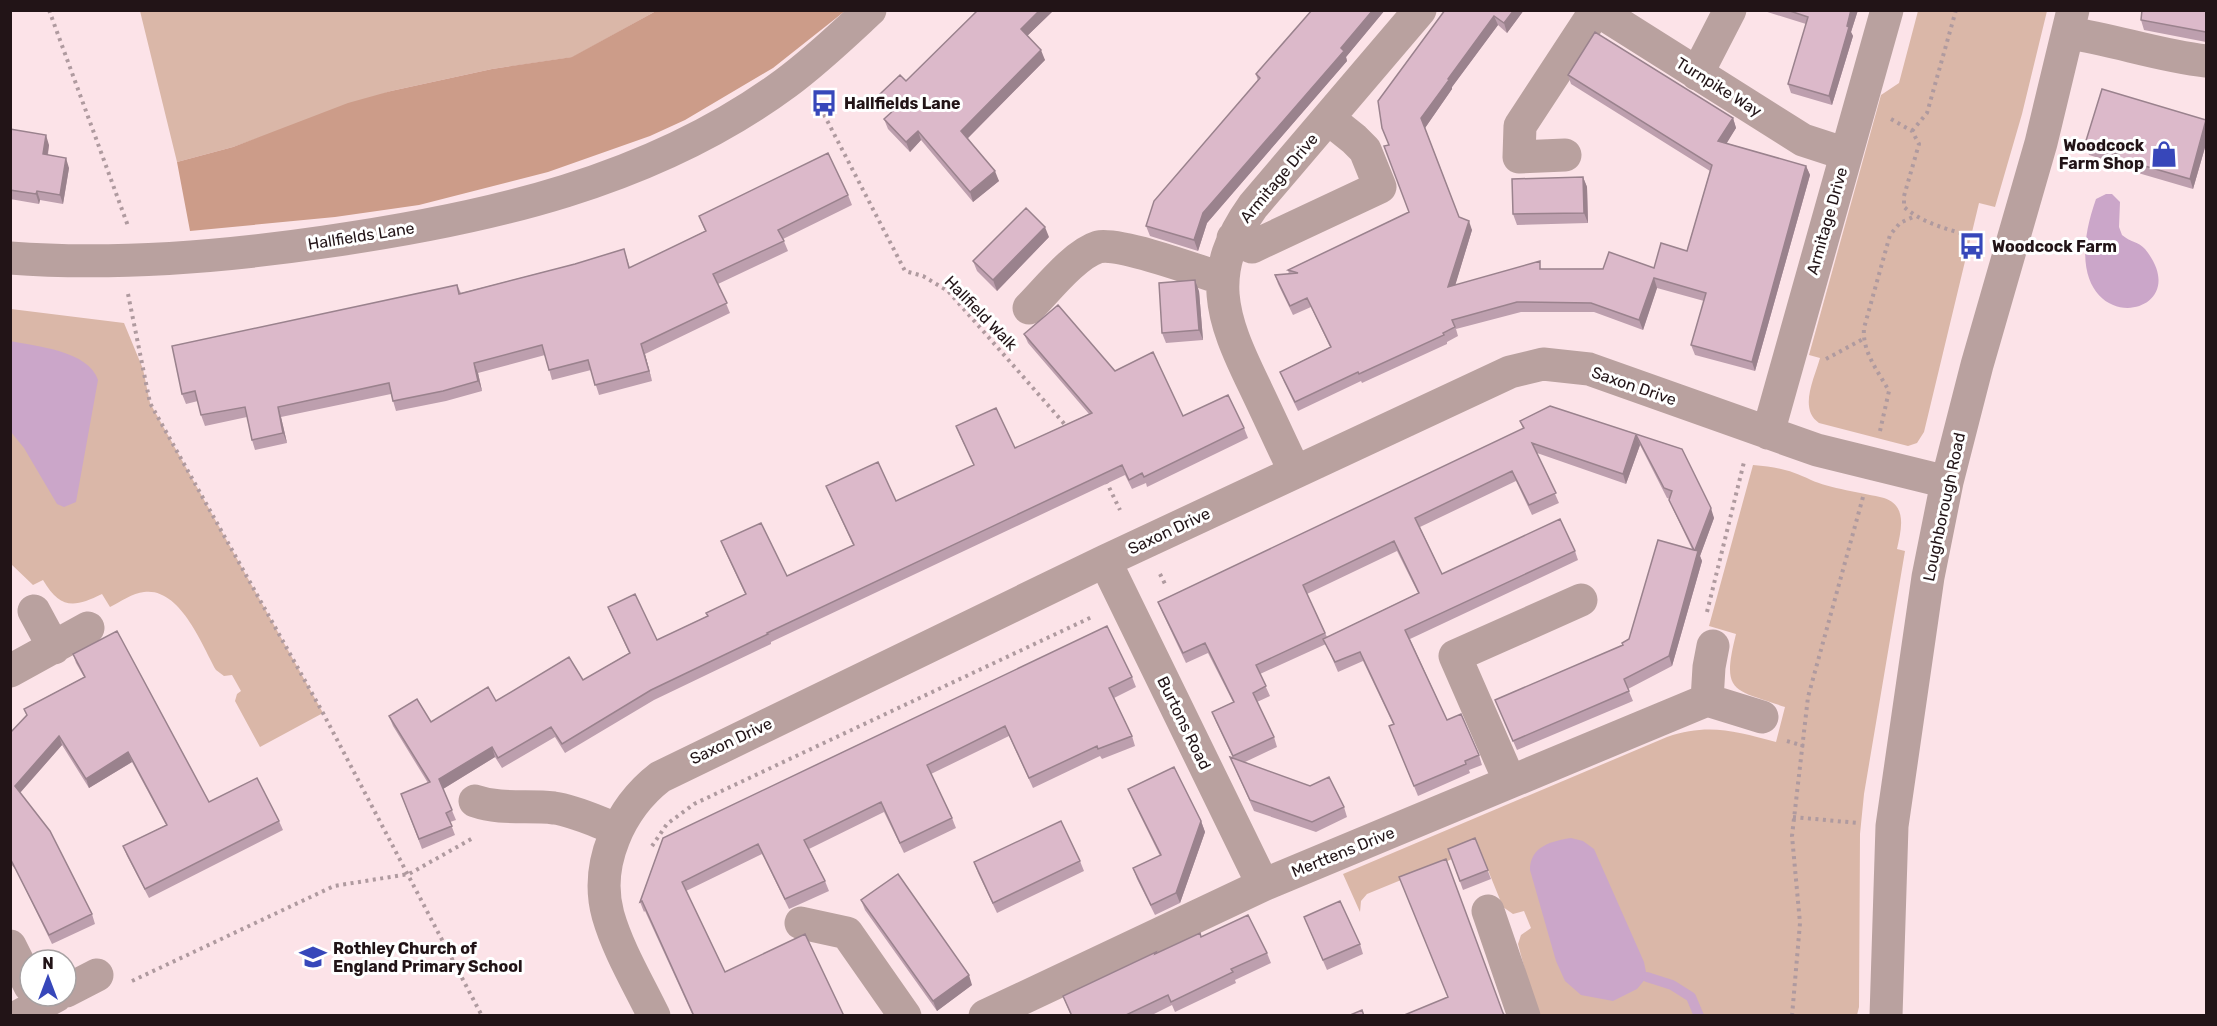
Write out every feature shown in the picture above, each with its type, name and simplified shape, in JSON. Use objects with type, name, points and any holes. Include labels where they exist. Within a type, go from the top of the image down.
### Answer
[{"type":"street","name":"Hallfields Lane","points":[[10,258],[93,262],[260,250],[378,235],[545,199],[619,173],[675,149],[754,104],[801,71],[870,10]]},
{"type":"street","name":"Armitage Drive","points":[[1295,472],[1232,336],[1223,306],[1225,262],[1233,238],[1253,206],[1420,10]]},
{"type":"street","points":[[1697,74],[1730,10]]},
{"type":"street","name":"Armitage Drive","points":[[1768,433],[1887,10]]},
{"type":"street","points":[[1565,155],[1519,157],[1520,126],[1604,12]]},
{"type":"street","name":"Turnpike Way","points":[[1604,12],[1697,74],[1803,140],[1846,154]]},
{"type":"street","points":[[2071,22],[2098,38],[2180,58],[2206,61]]},
{"type":"street","name":"Loughborough Road","points":[[1886,1016],[1892,826],[1927,588],[1947,482],[1980,354],[2041,143],[2071,22]]},
{"type":"street","points":[[1233,238],[1252,247],[1380,187],[1365,150],[1354,138],[1329,119]]},
{"type":"street","points":[[1029,308],[1078,259],[1097,247],[1110,246],[1139,253],[1223,279]]},
{"type":"street","name":"Saxon Drive","points":[[654,1016],[608,915],[605,889],[607,868],[617,829],[638,797],[654,782],[674,768],[1105,561],[1510,372],[1543,364],[1588,369],[1816,450],[1947,482]]},
{"type":"street","name":"Burtons Road","points":[[1105,561],[1263,885]]},
{"type":"street","points":[[1510,782],[1455,656],[1581,600]]},
{"type":"street","points":[[34,611],[54,648]]},
{"type":"street","points":[[10,671],[88,628]]},
{"type":"street","points":[[1713,646],[1707,700],[1762,717]]},
{"type":"street","name":"Merttens Drive","points":[[985,1016],[1263,885],[1707,700]]},
{"type":"street","points":[[475,801],[500,808],[541,807],[568,811],[617,829]]},
{"type":"street","points":[[1488,911],[1524,1016]]},
{"type":"street","points":[[801,923],[847,933],[904,1016]]},
{"type":"street","points":[[10,946],[18,959]]},
{"type":"street","points":[[78,983],[97,975]]},
{"type":"path","points":[[49,10],[124,213],[150,403],[323,713],[482,1016]]},
{"type":"path","points":[[1912,131],[1927,113],[1956,10]]},
{"type":"path","name":"Hallfield Walk","points":[[801,71],[905,271],[923,276],[948,291],[1074,435]]},
{"type":"path","points":[[1862,102],[1912,131],[1919,144],[1904,196],[1904,207],[1929,224],[1981,238]]},
{"type":"path","points":[[1880,434],[1889,391],[1868,353],[1863,339],[1864,328],[1890,235],[1900,223],[1915,216]]},
{"type":"path","points":[[1822,361],[1863,339]]},
{"type":"path","points":[[1713,646],[1719,630],[1703,625],[1745,459]]},
{"type":"path","points":[[1104,477],[1120,510]]},
{"type":"path","points":[[1792,1016],[1800,938],[1800,907],[1792,836],[1808,698],[1864,493]]},
{"type":"path","points":[[646,854],[667,824],[694,804],[1125,602]]},
{"type":"path","points":[[97,975],[107,992],[334,886],[409,874],[482,833]]},
{"type":"shaded area","points":[[140,11],[656,11],[573,57],[492,69],[391,91],[233,147],[177,162]]},
{"type":"shaded area","points":[[656,11],[845,11],[773,68],[685,120],[650,136],[548,172],[419,205],[335,217],[190,231],[177,162],[233,147],[348,103],[391,91],[492,69],[572,57]]},
{"type":"shaded area","points":[[1918,11],[2047,11],[2022,114],[1995,207],[1979,203],[1924,432],[1917,443],[1908,446],[1819,423],[1813,417],[1809,401],[1820,358],[1809,355],[1881,95],[1899,83]]},
{"type":"shaded area","points":[[2112,194],[2120,202],[2119,227],[2122,235],[2145,249],[2158,274],[2155,293],[2142,305],[2123,308],[2104,300],[2090,280],[2085,247],[2096,199]]},
{"type":"shaded area","points":[[11,309],[124,323],[143,369],[150,403],[323,713],[260,747],[235,701],[237,694],[241,691],[232,675],[224,676],[216,670],[197,633],[179,608],[168,599],[157,593],[144,592],[110,607],[102,594],[83,602],[68,603],[55,596],[43,580],[33,585],[11,564]]},
{"type":"shaded area","points":[[10,341],[73,356],[93,370],[98,380],[76,502],[64,507],[57,504],[24,448],[11,432]]},
{"type":"shaded area","points":[[1753,465],[1783,470],[1818,483],[1884,498],[1892,502],[1900,513],[1897,549],[1905,551],[1864,794],[1860,834],[1859,1007],[1857,1015],[1537,1015],[1518,944],[1521,935],[1531,928],[1524,911],[1513,914],[1503,907],[1479,848],[1367,894],[1361,901],[1360,912],[1343,874],[1667,737],[1696,730],[1721,730],[1776,742],[1785,707],[1743,692],[1735,686],[1731,679],[1730,668],[1736,634],[1709,626]]},
{"type":"shaded area","points":[[1571,838],[1583,841],[1594,849],[1644,962],[1647,977],[1637,989],[1613,1001],[1581,995],[1565,981],[1556,961],[1530,870],[1534,855],[1543,846]]},
{"type":"building","points":[[978,10],[1040,10],[1021,29],[1041,50],[961,131],[995,171],[970,192],[918,131],[906,142],[884,119],[895,109],[880,94],[900,75],[906,81]]},
{"type":"building","points":[[1312,10],[1373,10],[1341,48],[1344,51],[1203,213],[1194,240],[1146,226],[1154,201],[1260,78],[1256,74]]},
{"type":"building","points":[[1445,10],[1514,10],[1504,23],[1494,16],[1421,118],[1459,217],[1469,221],[1448,287],[1540,261],[1540,269],[1603,269],[1609,252],[1654,268],[1661,243],[1687,251],[1712,165],[1568,75],[1595,32],[1733,118],[1718,141],[1806,166],[1752,362],[1691,345],[1706,293],[1654,278],[1639,320],[1591,303],[1517,302],[1452,320],[1455,327],[1443,333],[1444,335],[1295,402],[1280,372],[1331,347],[1307,298],[1290,306],[1275,275],[1298,273],[1288,270],[1409,212],[1384,146],[1389,145],[1382,128],[1378,101]]},
{"type":"building","points":[[1787,10],[1851,10],[1847,26],[1849,27],[1829,96],[1788,84],[1808,17]]},
{"type":"building","points":[[2142,10],[2206,10],[2206,32],[2141,20]]},
{"type":"building","points":[[2102,89],[2206,120],[2190,179],[2117,158],[2118,154],[2085,144]]},
{"type":"building","points":[[10,129],[46,135],[43,154],[66,158],[60,195],[10,190]]},
{"type":"building","points":[[828,153],[848,195],[778,230],[784,241],[713,274],[727,303],[641,344],[649,371],[595,385],[588,360],[549,370],[542,345],[474,363],[478,381],[443,391],[393,401],[389,383],[278,407],[283,433],[252,440],[245,407],[201,415],[195,391],[182,394],[172,346],[457,285],[459,294],[624,249],[629,268],[706,231],[699,216]]},
{"type":"building","points":[[1583,177],[1584,213],[1513,214],[1512,179]]},
{"type":"building","points":[[1026,208],[1045,227],[993,280],[973,261]]},
{"type":"building","points":[[1195,280],[1199,330],[1162,333],[1159,283]]},
{"type":"building","points":[[1058,305],[1115,371],[1153,352],[1183,416],[1228,395],[1244,428],[1144,477],[1142,473],[1129,480],[1122,465],[651,690],[562,744],[551,727],[498,758],[492,747],[439,779],[452,810],[446,813],[452,826],[419,839],[401,794],[430,782],[389,716],[417,699],[431,722],[488,687],[496,701],[569,657],[583,680],[630,653],[608,607],[635,594],[657,640],[708,616],[706,613],[746,594],[721,541],[761,523],[787,576],[854,545],[826,486],[878,462],[896,501],[974,465],[956,426],[996,408],[1015,448],[1092,413],[1024,334]]},
{"type":"building","points":[[1550,406],[1682,449],[1711,508],[1695,550],[1698,551],[1669,656],[1624,679],[1629,691],[1513,741],[1495,700],[1623,645],[1622,643],[1629,639],[1658,540],[1694,550],[1669,500],[1672,491],[1664,488],[1636,435],[1623,474],[1532,443],[1556,493],[1529,505],[1512,471],[1415,518],[1442,574],[1560,519],[1575,551],[1405,630],[1447,720],[1461,714],[1479,755],[1465,761],[1466,764],[1414,786],[1389,726],[1394,724],[1360,652],[1335,662],[1323,639],[1419,593],[1394,541],[1303,585],[1325,633],[1256,665],[1266,686],[1253,693],[1274,737],[1233,756],[1212,712],[1234,702],[1205,643],[1183,653],[1158,602],[1524,428],[1520,421]]},
{"type":"building","points":[[1107,626],[1132,677],[1109,688],[1132,736],[1098,749],[1097,746],[1029,778],[1005,726],[927,765],[952,818],[900,843],[881,802],[804,840],[825,881],[785,899],[758,844],[682,882],[725,972],[805,934],[844,1016],[694,1016],[642,901],[640,902],[663,838]]},
{"type":"building","points":[[117,631],[209,802],[257,778],[279,821],[145,889],[123,846],[167,825],[128,752],[86,779],[59,736],[15,786],[50,831],[92,914],[49,935],[10,858],[10,733],[27,715],[24,709],[85,677],[73,654]]},
{"type":"building","points":[[1230,757],[1310,786],[1329,777],[1344,807],[1312,822],[1250,800]]},
{"type":"building","points":[[1174,767],[1201,821],[1176,893],[1151,905],[1133,868],[1161,855],[1128,789]]},
{"type":"building","points":[[1061,821],[1080,861],[993,903],[974,862]]},
{"type":"building","points":[[1475,838],[1488,870],[1460,881],[1448,849]]},
{"type":"building","points":[[1446,859],[1505,1016],[1402,1016],[1448,997],[1399,877]]},
{"type":"building","points":[[898,874],[969,975],[933,1001],[861,900]]},
{"type":"building","points":[[1340,901],[1360,944],[1323,960],[1304,917]]},
{"type":"building","points":[[1248,915],[1267,953],[1231,969],[1233,972],[1171,1002],[1168,995],[1124,1016],[1072,1016],[1063,996],[1156,952],[1155,954],[1200,933],[1201,937]]},
{"type":"building","points":[[1362,1010],[1364,1016],[1348,1016]]},
{"type":"waterway","points":[[1647,977],[1672,985],[1691,997],[1699,1016]]},
{"type":"place","name":"Hallfields Lane","points":[[824,103]]},
{"type":"place","name":"Woodcock Farm Shop","points":[[2164,154]]},
{"type":"place","name":"Woodcock Farm","points":[[1972,246]]},
{"type":"place","name":"Rothley Church of England Primary School","points":[[313,957]]}]
